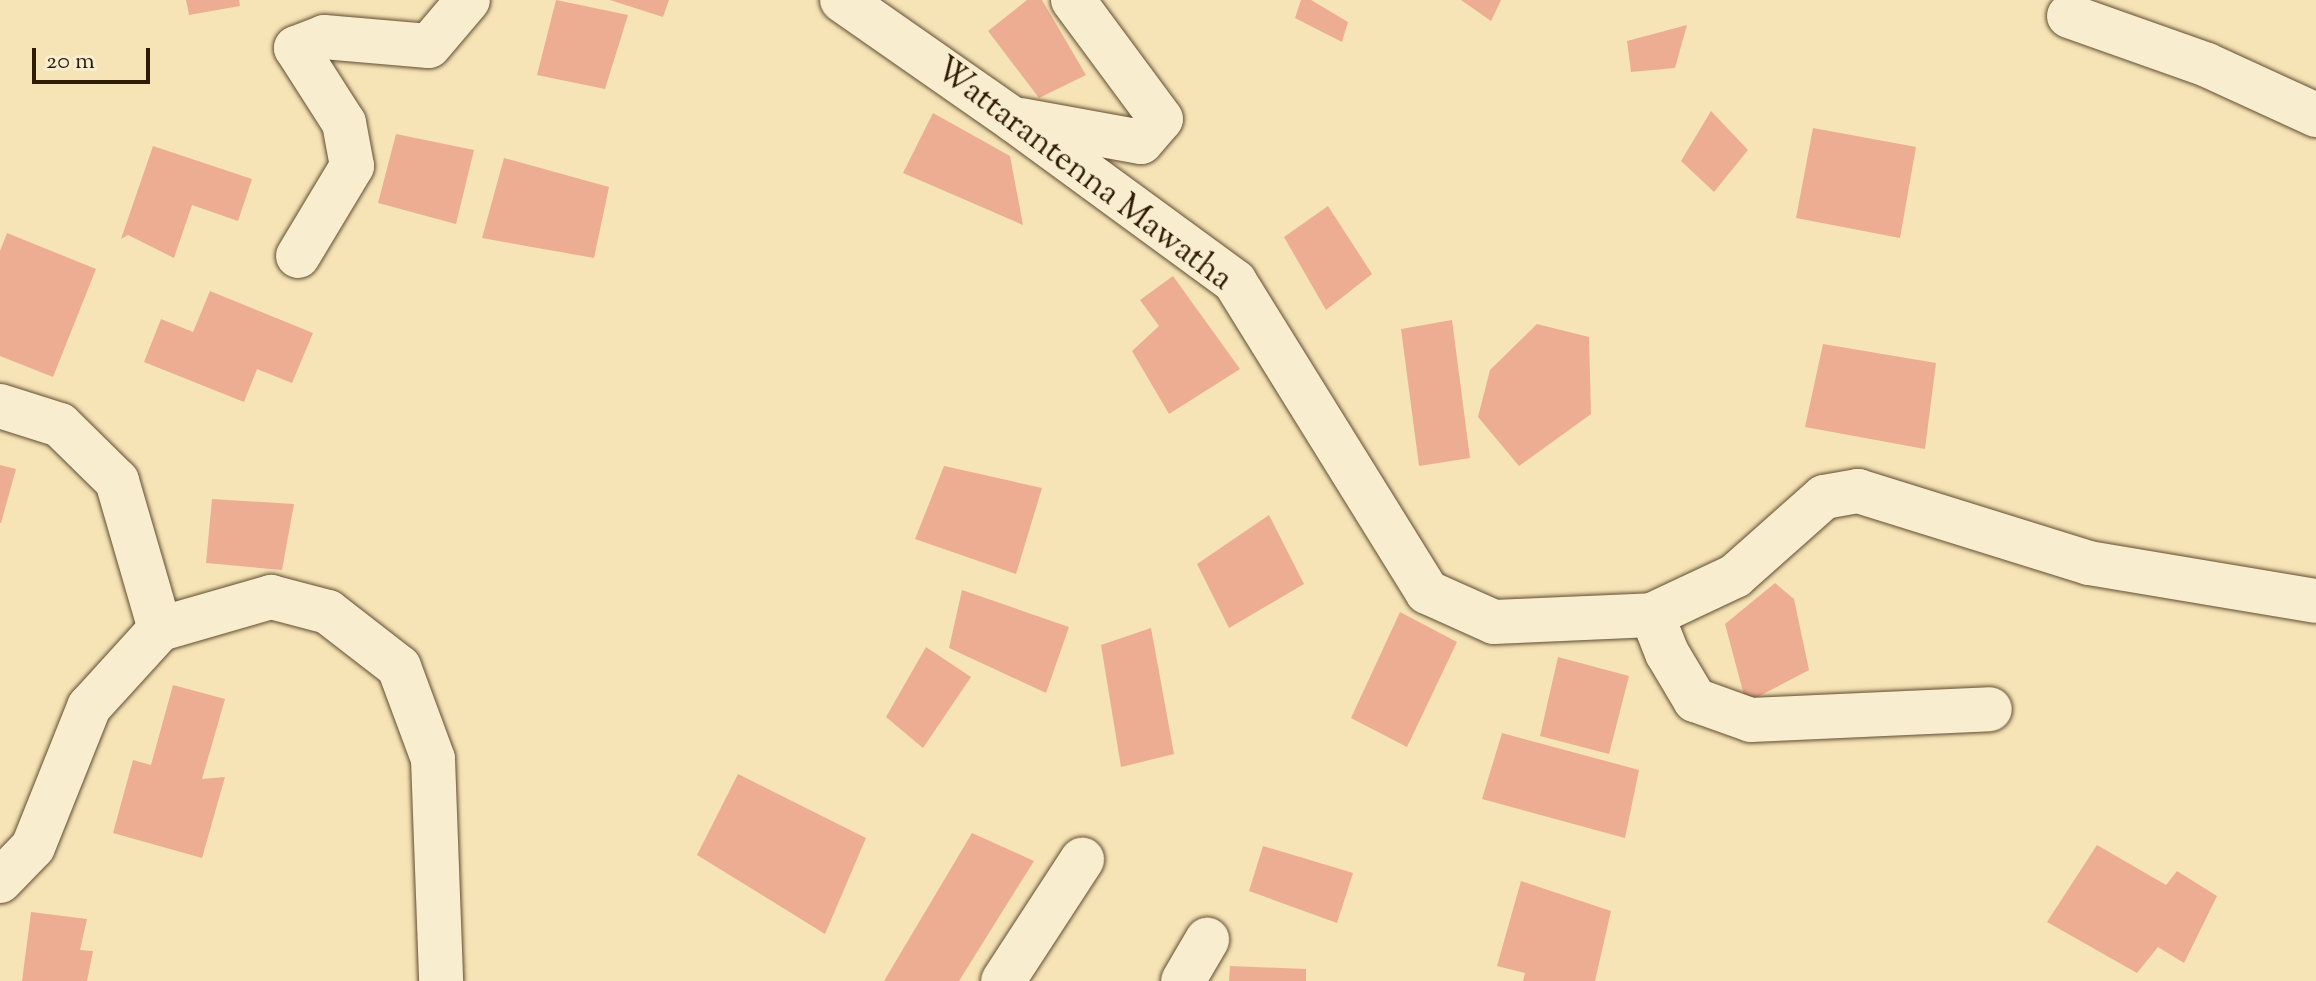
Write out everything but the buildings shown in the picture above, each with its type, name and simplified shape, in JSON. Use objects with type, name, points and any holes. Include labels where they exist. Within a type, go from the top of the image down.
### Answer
[{"type":"street","points":[[298,256],[352,166],[344,123],[296,48],[324,37],[429,46],[468,0]]},
{"type":"street","name":"Wattarantenna Mawatha","points":[[842,0],[1014,120],[1235,282],[1427,592],[1494,622],[1652,615],[1735,576],[1824,497],[1858,491],[2089,563],[2316,601]]},
{"type":"street","points":[[1014,120],[1141,142],[1161,119],[1073,0]]},
{"type":"street","points":[[2069,16],[2207,65],[2316,115]]},
{"type":"street","points":[[0,406],[60,425],[117,481],[160,629]]},
{"type":"street","points":[[0,881],[33,847],[89,707],[160,629],[271,597],[328,612],[399,667],[433,759],[441,981]]},
{"type":"street","points":[[1652,615],[1667,653],[1695,700],[1751,720],[1990,709]]},
{"type":"street","points":[[1003,981],[1082,860]]},
{"type":"street","points":[[1183,981],[1207,940]]}]
